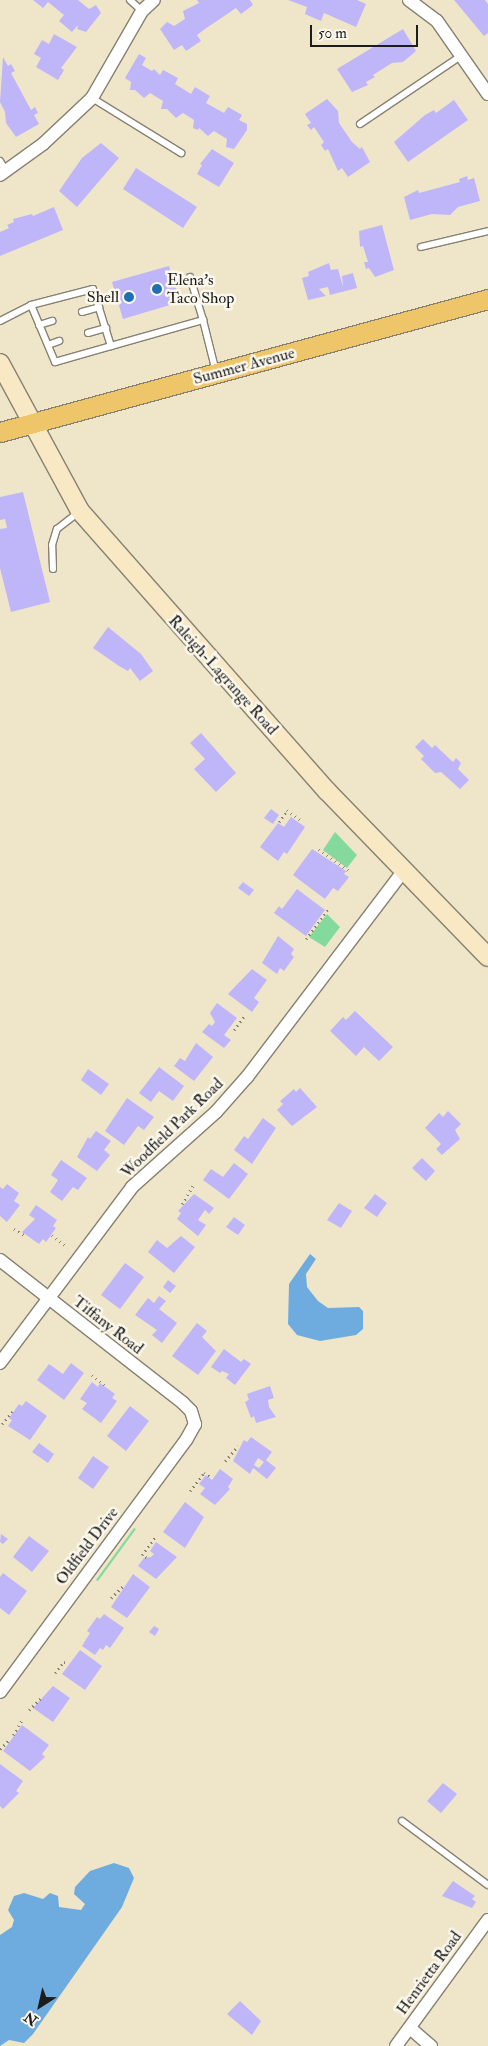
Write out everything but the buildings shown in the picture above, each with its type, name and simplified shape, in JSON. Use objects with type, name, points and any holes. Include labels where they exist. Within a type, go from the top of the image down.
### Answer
[{"type":"main road","name":"Summer Avenue","points":[[0,432],[488,299]]},
{"type":"main road","name":"Raleigh-Lagrange Road","points":[[0,363],[34,423],[66,492],[80,511],[238,692],[488,957]]},
{"type":"street","points":[[2,169],[43,144],[92,98],[142,11],[154,0]]},
{"type":"street","points":[[409,0],[437,22],[488,94]]},
{"type":"street","name":"Woodfield Park Road","points":[[0,1363],[132,1187],[216,1112],[247,1077],[404,870]]},
{"type":"street","name":"Tiffany Road","points":[[0,1260],[183,1403],[194,1417]]},
{"type":"street","name":"Oldfield Drive","points":[[0,1692],[186,1440],[195,1424],[194,1417]]},
{"type":"street","name":"Henrietta Road","points":[[396,2046],[488,1920]]},
{"type":"street","points":[[410,2028],[432,2046]]},
{"type":"lane","points":[[130,0],[142,11]]},
{"type":"lane","points":[[360,124],[461,56]]},
{"type":"lane","points":[[92,98],[181,153]]},
{"type":"lane","points":[[421,247],[488,231]]},
{"type":"lane","points":[[190,277],[216,373]]},
{"type":"lane","points":[[0,321],[32,305],[93,289],[111,346]]},
{"type":"lane","points":[[32,305],[55,362],[203,320]]},
{"type":"lane","points":[[82,312],[99,307]]},
{"type":"lane","points":[[39,326],[52,321]]},
{"type":"lane","points":[[88,333],[106,328]]},
{"type":"lane","points":[[48,345],[59,341]]},
{"type":"lane","points":[[53,569],[52,545],[57,529],[80,511]]},
{"type":"lane","points":[[402,1821],[488,1885]]},
{"type":"path","points":[[278,822],[287,810],[301,820]]},
{"type":"path","points":[[319,849],[349,871]]},
{"type":"path","points":[[306,939],[328,909]]},
{"type":"path","points":[[234,1030],[244,1016]]},
{"type":"path","points":[[182,1204],[193,1186]]},
{"type":"path","points":[[14,1229],[26,1236]]},
{"type":"path","points":[[52,1235],[68,1247]]},
{"type":"path","points":[[92,1375],[108,1387]]},
{"type":"path","points":[[2,1424],[13,1411]]},
{"type":"path","points":[[225,1461],[238,1446]]},
{"type":"path","points":[[190,1491],[204,1472],[211,1478]]},
{"type":"path","points":[[146,1558],[142,1555],[156,1536]]},
{"type":"path","points":[[111,1598],[122,1587]]},
{"type":"path","points":[[55,1673],[64,1662],[67,1663]]},
{"type":"path","points":[[29,1710],[40,1699]]},
{"type":"path","points":[[14,1735],[22,1720]]},
{"type":"path","points":[[0,1749],[10,1740]]},
{"type":"green space","points":[[335,832],[357,855],[347,868],[323,850]]},
{"type":"green space","points":[[327,914],[340,927],[325,947],[309,937]]},
{"type":"green space","points":[[134,1528],[136,1529],[98,1581],[96,1580]]},
{"type":"water","points":[[310,1254],[316,1259],[306,1274],[307,1287],[318,1301],[328,1308],[359,1307],[363,1311],[363,1329],[356,1335],[320,1341],[297,1335],[288,1324],[289,1284]]},
{"type":"water","points":[[114,1863],[129,1868],[134,1878],[122,1907],[33,2034],[24,2043],[9,2040],[0,2046],[0,1935],[12,1927],[14,1920],[8,1910],[14,1896],[24,1893],[43,1899],[50,1893],[58,1896],[59,1907],[81,1910],[85,1904],[74,1894],[75,1887],[90,1871]]},
{"type":"place","name":"Elena's Taco Shop","points":[[157,289]]},
{"type":"place","name":"Shell","points":[[129,297]]}]
